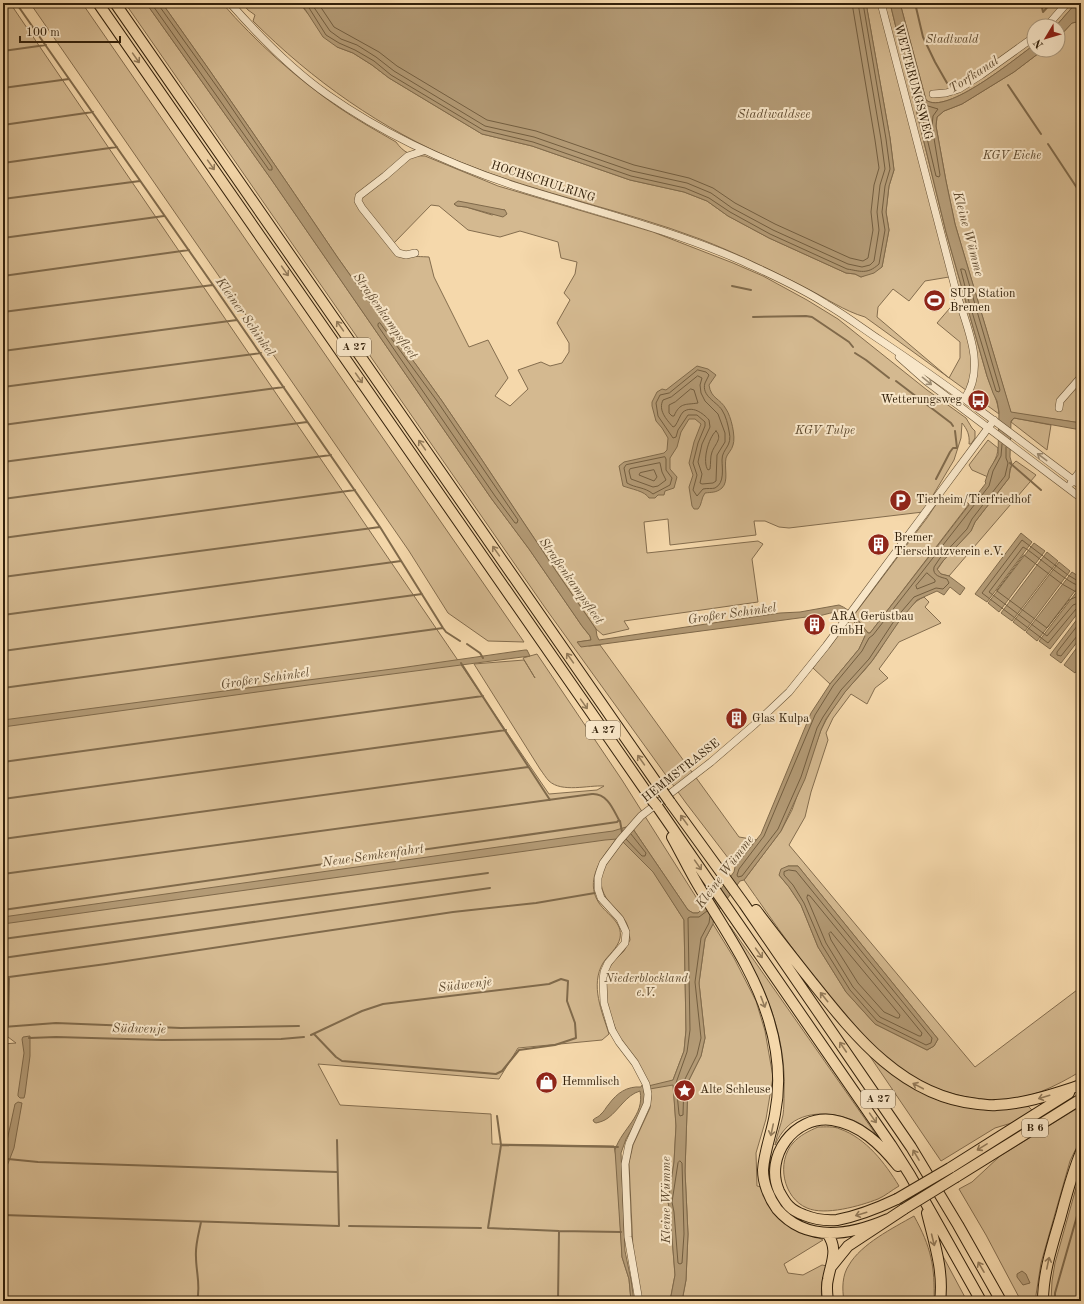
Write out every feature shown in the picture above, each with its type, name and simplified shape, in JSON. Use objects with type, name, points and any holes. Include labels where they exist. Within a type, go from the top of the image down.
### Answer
[{"type":"highway","name":"A 27","points":[[98,3],[891,1145],[910,1175],[981,1301]]},
{"type":"highway","name":"A 27","points":[[115,3],[670,802],[713,861],[747,902],[911,1147],[958,1225],[1001,1301]]},
{"type":"highway","points":[[657,807],[697,884],[757,988],[767,1014],[775,1042],[778,1073],[775,1113],[763,1170],[766,1188],[772,1203],[792,1222],[818,1233],[827,1233],[834,1246],[832,1267],[826,1289],[828,1301]]},
{"type":"highway","points":[[747,902],[849,1027],[876,1056],[908,1080],[934,1094],[963,1102],[995,1106],[1030,1101],[1081,1085]]},
{"type":"highway","name":"B 6","points":[[926,1209],[898,1166],[889,1156],[868,1136],[850,1125],[831,1120],[816,1121],[801,1127],[787,1138],[776,1160],[774,1173],[777,1186],[784,1202],[794,1211],[814,1219],[835,1220],[855,1216],[897,1199],[950,1168],[1081,1085]]},
{"type":"highway","name":"B 6","points":[[827,1233],[860,1230],[888,1219],[1081,1099]]},
{"type":"highway","points":[[1043,1301],[1043,1288],[1050,1255],[1067,1193],[1081,1152]]},
{"type":"highway","points":[[926,1209],[938,1226]]},
{"type":"highway","points":[[926,1209],[940,1270],[942,1289],[940,1301]]},
{"type":"highway","points":[[832,1267],[848,1246],[888,1219]]},
{"type":"street","name":"HOCHSCHULRING","points":[[230,3],[261,37],[293,66],[327,94],[367,120],[423,151],[466,168],[514,185],[664,231],[742,261],[790,284],[825,302],[965,398],[1081,486]]},
{"type":"street","name":"WETTERUNGSWEG","points":[[881,3],[957,295],[971,342],[975,374],[972,385],[965,398]]},
{"type":"street","points":[[1054,18],[1067,3]]},
{"type":"street","points":[[932,94],[946,93],[959,89],[1026,43]]},
{"type":"street","points":[[404,140],[408,156]]},
{"type":"street","points":[[414,254],[406,255],[398,253],[358,201],[359,196],[408,156],[423,151]]},
{"type":"street","name":"HOCHSCHULRING","points":[[876,338],[926,381],[1081,498]]},
{"type":"street","points":[[1059,408],[1060,401],[1081,377]]},
{"type":"street","name":"HEMMSTRASSE","points":[[639,1301],[628,1237],[625,1164],[629,1144],[645,1112],[648,1094],[646,1084],[635,1063],[612,1030],[604,1003],[604,972],[608,963],[624,942],[626,932],[620,919],[601,898],[598,889],[598,878],[603,863],[620,840],[641,816],[704,768],[754,725],[789,692],[850,615],[988,428],[996,422]]},
{"type":"street","points":[[1068,488],[1081,470]]},
{"type":"green space","points":[[3,3],[10,3],[549,794],[597,790],[604,786],[568,788],[554,785],[549,781],[474,664],[524,660],[535,678],[523,658],[537,654],[622,780],[703,908],[698,913],[693,913],[688,910],[633,829],[617,838],[600,862],[594,876],[593,883],[595,896],[602,907],[617,923],[620,932],[619,942],[603,963],[597,980],[598,998],[609,1034],[602,1040],[518,1048],[499,1079],[318,1064],[340,1105],[491,1114],[492,1144],[614,1146],[617,1162],[622,1257],[629,1279],[631,1301],[3,1301],[3,1044],[16,1043],[8,1037],[3,1039]]},
{"type":"green space","points":[[30,3],[82,3],[524,642],[488,641],[448,613],[409,551]]},
{"type":"green space","points":[[125,3],[146,3],[271,179],[491,498],[590,636],[591,640],[578,642],[589,646],[600,645],[739,837],[757,840],[735,867],[686,803],[546,609]]},
{"type":"green space","name":"KGV Tulpe","points":[[162,3],[222,3],[292,72],[322,96],[345,112],[396,142],[408,153],[425,156],[498,186],[653,232],[763,276],[838,319],[927,390],[966,418],[975,431],[975,438],[971,444],[969,444],[968,432],[962,423],[961,438],[954,460],[923,512],[789,528],[779,527],[765,521],[754,521],[756,535],[670,545],[668,519],[644,522],[647,553],[758,541],[763,544],[752,559],[758,602],[624,621],[629,629],[603,635],[596,629],[576,601],[442,401],[351,276]],"holes":[[[454,204],[505,210],[492,215]],[[431,205],[439,206],[468,230],[500,237],[520,231],[558,242],[561,258],[577,262],[575,274],[564,293],[570,300],[557,323],[569,343],[569,352],[562,363],[550,366],[541,362],[518,370],[528,389],[510,406],[495,396],[508,378],[488,340],[469,347],[434,277],[429,257],[405,254],[394,243]]]},
{"type":"green space","points":[[242,3],[301,3],[304,9],[337,47],[353,53],[389,78],[482,134],[532,146],[630,180],[684,192],[707,201],[728,216],[769,238],[846,273],[855,274],[861,277],[882,267],[889,230],[886,212],[889,186],[894,170],[890,138],[866,3],[890,3],[946,232],[999,414],[949,378],[960,358],[960,342],[937,323],[956,301],[949,277],[925,281],[909,301],[893,289],[878,307],[877,317],[947,377],[865,317],[842,308],[767,268],[700,239],[670,228],[549,193],[489,173],[460,162],[403,135],[349,102],[299,63],[253,21],[255,15]]},
{"type":"green space","name":"Stadtwald","points":[[900,3],[1076,3],[1063,18],[1026,18],[1026,51],[981,83],[949,100],[936,103],[926,100]]},
{"type":"green space","name":"KGV Eiche","points":[[1081,21],[1081,423],[1011,413],[955,224],[936,126],[937,117],[944,111],[962,104],[1014,72],[1032,58],[1066,58],[1066,29],[1072,23]]},
{"type":"green space","points":[[1014,418],[1051,425],[1047,450],[1011,422]]},
{"type":"green space","points":[[988,440],[998,448],[997,455],[988,477],[972,470],[969,465]]},
{"type":"green space","points":[[1016,461],[1036,475],[949,576],[941,574],[937,570],[943,561],[971,531],[975,522],[1009,478],[1011,467]]},
{"type":"green space","points":[[961,497],[969,504],[870,633],[868,633],[854,615],[937,503]]},
{"type":"green space","points":[[924,597],[929,602],[925,607],[941,623],[899,642],[879,669],[888,678],[875,688],[867,704],[851,694],[833,718],[826,733],[828,740],[811,792],[805,817],[789,845],[975,1067],[1081,987],[1081,1071],[1046,1090],[1021,1097],[1001,1100],[982,1099],[944,1091],[926,1084],[893,1063],[865,1037],[827,993],[790,946],[744,880],[781,831],[792,810],[821,730],[831,711],[844,693],[872,661],[902,616],[917,601]],"holes":[[[788,866],[798,866],[938,1039],[934,1046],[927,1050],[875,1024],[846,992],[818,947],[801,905],[779,875]]]},
{"type":"green space","points":[[851,618],[865,636],[859,649],[830,684],[813,668]]},
{"type":"green space","name":"Niederblockland e.V.","points":[[623,842],[653,871],[684,920],[686,1030],[684,1051],[673,1080],[676,1126],[674,1162],[668,1202],[675,1275],[670,1301],[641,1301],[633,1249],[629,1163],[633,1145],[650,1108],[651,1094],[617,1033],[608,1009],[606,974],[613,962],[624,951],[630,940],[626,922],[609,902],[604,893],[601,885],[601,877],[607,863]]},
{"type":"green space","points":[[713,924],[734,958],[756,1001],[765,1031],[773,1077],[766,1119],[756,1153],[757,1186],[762,1187],[769,1203],[813,1235],[823,1240],[784,1264],[788,1273],[803,1275],[822,1265],[827,1266],[821,1288],[823,1301],[682,1301],[686,1280],[688,1234],[685,1171],[688,1082],[701,1056],[705,1038],[699,983],[705,939]]},
{"type":"green space","points":[[730,926],[877,1136],[857,1122],[840,1116],[821,1114],[803,1117],[794,1121],[783,1131],[775,1145],[784,1110],[784,1070],[777,1027],[770,1006],[752,966],[728,927]]},
{"type":"green space","points":[[867,1052],[915,1089],[942,1101],[956,1105],[988,1110],[1027,1105],[1032,1110],[1015,1122],[995,1128],[941,1161]]},
{"type":"green space","points":[[1081,1106],[1081,1138],[1070,1161],[1041,1263],[1036,1295],[1037,1301],[1021,1301],[986,1235],[959,1189],[972,1182],[1000,1156]]},
{"type":"green space","points":[[818,1127],[838,1128],[858,1138],[881,1160],[899,1186],[878,1199],[833,1211],[814,1210],[799,1203],[792,1196],[785,1179],[785,1160],[788,1151],[796,1140]]},
{"type":"green space","points":[[1081,1170],[1081,1301],[1051,1301],[1055,1263]]},
{"type":"green space","points":[[914,1216],[920,1227],[931,1257],[934,1277],[934,1301],[844,1301],[844,1278],[854,1257],[869,1243]]},
{"type":"green space","points":[[938,1247],[967,1301],[943,1301]]},
{"type":"water","points":[[146,3],[162,3],[351,276],[442,401],[596,629],[599,640],[780,613],[800,612],[839,605],[852,613],[868,633],[870,633],[986,483],[989,470],[998,455],[999,412],[997,401],[987,376],[946,232],[890,3],[900,3],[926,100],[936,103],[949,100],[964,93],[981,83],[1026,51],[1026,58],[1032,58],[1014,72],[962,104],[944,111],[937,117],[936,126],[955,224],[1011,412],[1081,423],[1081,430],[1014,418],[1011,421],[1010,457],[1012,464],[1009,478],[975,522],[971,531],[937,569],[941,574],[949,576],[965,588],[960,595],[950,587],[944,595],[937,591],[917,600],[900,620],[872,661],[845,692],[826,719],[805,779],[781,831],[744,880],[740,881],[714,917],[713,924],[705,939],[699,983],[705,1038],[701,1056],[688,1082],[685,1171],[688,1234],[686,1280],[682,1301],[670,1301],[675,1275],[668,1202],[674,1162],[676,1126],[673,1085],[644,1090],[645,1099],[641,1113],[626,1139],[621,1153],[625,1251],[634,1301],[631,1301],[629,1279],[622,1257],[615,1150],[618,1142],[632,1122],[639,1108],[641,1100],[640,1091],[627,1099],[612,1115],[606,1119],[596,1123],[593,1120],[603,1112],[612,1100],[627,1089],[641,1087],[642,1085],[644,1087],[673,1080],[684,1051],[686,1030],[684,920],[653,872],[623,842],[617,839],[605,840],[3,924],[3,917],[613,831],[626,827],[633,829],[688,910],[693,913],[698,913],[703,908],[707,907],[734,872],[735,867],[761,834],[811,713],[830,684],[859,649],[865,636],[850,616],[843,612],[833,612],[814,617],[581,647],[577,642],[591,640],[590,636],[491,498],[271,179]]},
{"type":"water","name":"Stadtwaldsee","points":[[301,3],[866,3],[890,138],[894,170],[889,186],[886,212],[889,230],[882,267],[874,273],[861,277],[855,274],[846,273],[769,238],[728,216],[707,201],[684,192],[630,180],[532,146],[482,134],[389,78],[353,53],[337,47],[323,37]]},
{"type":"water","points":[[1076,3],[1081,3],[1081,21],[1072,23],[1066,29],[1066,18],[1063,18]]},
{"type":"water","points":[[458,201],[505,210],[507,214],[503,217],[457,206],[454,204]]},
{"type":"water","points":[[697,366],[708,369],[716,375],[709,385],[710,390],[724,405],[730,416],[734,441],[726,458],[726,478],[724,485],[718,491],[705,493],[698,509],[694,509],[692,506],[689,487],[693,475],[689,463],[694,442],[701,424],[695,419],[689,419],[681,432],[677,447],[670,458],[670,469],[677,477],[674,488],[665,491],[664,495],[649,498],[641,492],[623,486],[619,466],[624,462],[664,453],[667,450],[668,438],[656,421],[652,402],[657,392],[662,389],[666,390]]},
{"type":"water","points":[[1021,533],[1032,542],[987,602],[975,594]]},
{"type":"water","points":[[1034,543],[1045,551],[999,612],[988,603]]},
{"type":"water","points":[[1047,552],[1058,561],[1012,621],[1001,613]]},
{"type":"water","points":[[1059,562],[1070,571],[1025,631],[1013,622]]},
{"type":"water","points":[[1072,572],[1081,578],[1081,583],[1037,641],[1026,632]]},
{"type":"water","points":[[1081,586],[1081,609],[1050,649],[1039,641]]},
{"type":"water","points":[[1081,614],[1081,637],[1061,663],[1050,655]]},
{"type":"water","points":[[1081,642],[1081,665],[1075,673],[1064,665]]},
{"type":"water","points":[[527,650],[530,656],[3,727],[3,720]]},
{"type":"water","points":[[788,866],[798,866],[938,1039],[934,1046],[927,1050],[875,1024],[846,992],[818,947],[801,905],[779,875],[781,869]]},
{"type":"water","points":[[30,1036],[30,1056],[25,1094],[24,1098],[20,1098],[18,1094],[24,1053],[22,1039],[23,1037]]},
{"type":"water","points":[[18,1102],[22,1103],[14,1148],[7,1166],[3,1165],[3,1159],[15,1104]]},
{"type":"water","points":[[1022,1271],[1026,1274],[1030,1283],[1023,1285],[1017,1277],[1017,1274]]},
{"type":"waterway","name":"Kleiner Schinkel","points":[[16,3],[380,527],[443,628],[446,632],[460,641]]},
{"type":"waterway","name":"Torfkanal","points":[[915,3],[923,37],[947,83]]},
{"type":"waterway","points":[[1041,3],[1043,12]]},
{"type":"waterway","points":[[1043,12],[1051,3]]},
{"type":"waterway","points":[[3,51],[46,45]]},
{"type":"waterway","points":[[3,88],[69,79]]},
{"type":"waterway","points":[[1008,85],[1041,134]]},
{"type":"waterway","points":[[3,125],[93,112]]},
{"type":"waterway","points":[[1048,144],[1081,194]]},
{"type":"waterway","points":[[3,163],[117,147]]},
{"type":"waterway","points":[[3,199],[140,181]]},
{"type":"waterway","points":[[3,238],[164,216]]},
{"type":"waterway","points":[[3,276],[189,250]]},
{"type":"waterway","points":[[3,312],[213,285]]},
{"type":"waterway","points":[[732,286],[751,290]]},
{"type":"waterway","points":[[753,317],[812,317],[849,342],[853,347]]},
{"type":"waterway","points":[[3,351],[237,320]]},
{"type":"waterway","points":[[3,387],[261,353]]},
{"type":"waterway","points":[[855,353],[889,378]]},
{"type":"waterway","points":[[896,381],[953,426]]},
{"type":"waterway","points":[[3,425],[284,387]]},
{"type":"waterway","points":[[3,462],[307,422]]},
{"type":"waterway","points":[[936,479],[950,452],[953,448],[957,448],[955,431]]},
{"type":"waterway","points":[[3,499],[331,455]]},
{"type":"waterway","points":[[1010,463],[1041,490]]},
{"type":"waterway","points":[[3,538],[355,490]]},
{"type":"waterway","points":[[3,577],[380,527]]},
{"type":"waterway","points":[[3,615],[401,561]]},
{"type":"waterway","points":[[3,651],[422,594]]},
{"type":"waterway","points":[[3,688],[443,628]]},
{"type":"waterway","name":"Kleiner Schinkel","points":[[467,644],[480,653],[483,658]]},
{"type":"waterway","points":[[461,663],[550,800]]},
{"type":"waterway","points":[[3,762],[483,696]]},
{"type":"waterway","points":[[3,799],[506,730]]},
{"type":"waterway","points":[[3,839],[528,767]]},
{"type":"waterway","name":"Neue Semkenfahrt","points":[[3,874],[592,794],[597,794],[606,799],[619,820],[617,822],[3,910]]},
{"type":"waterway","points":[[620,821],[622,832]]},
{"type":"waterway","points":[[3,939],[488,873]]},
{"type":"waterway","points":[[3,958],[490,888]]},
{"type":"waterway","points":[[8,1027],[9,977],[453,912],[536,903],[595,893]]},
{"type":"waterway","points":[[3,977],[9,977]]},
{"type":"waterway","name":"Südwenje","points":[[311,1035],[362,1011],[383,1004],[549,984],[561,979],[568,981],[567,1001],[575,1023],[576,1038],[555,1045],[519,1050],[502,1071],[496,1074],[342,1061],[336,1057],[314,1034]]},
{"type":"waterway","points":[[3,1027],[56,1023],[181,1028],[299,1026]]},
{"type":"waterway","name":"Südwenje","points":[[29,1038],[56,1037],[162,1040],[281,1039],[304,1037]]},
{"type":"waterway","points":[[497,1116],[501,1145],[488,1228],[621,1232]]},
{"type":"waterway","points":[[3,1215],[339,1226],[337,1140]]},
{"type":"waterway","points":[[501,1145],[618,1147]]},
{"type":"waterway","points":[[8,1159],[38,1162],[337,1172]]},
{"type":"waterway","points":[[3,1172],[6,1164]]},
{"type":"waterway","points":[[1055,1301],[1055,1293],[1081,1202]]},
{"type":"waterway","points":[[197,1301],[198,1284],[196,1253],[201,1222]]},
{"type":"waterway","points":[[349,1226],[481,1228]]},
{"type":"waterway","points":[[558,1301],[559,1231]]},
{"type":"waterway","points":[[3,1300],[31,1301]]},
{"type":"place","name":"SUP Station Bremen","points":[[935,301]]},
{"type":"place","name":"Wetterungsweg","points":[[978,400]]},
{"type":"place","name":"Tierheim/Tierfriedhof","points":[[901,500]]},
{"type":"place","name":"Bremer Tierschutzverein e.V.","points":[[879,545]]},
{"type":"place","name":"ARA Gerüstbau GmbH","points":[[814,624]]},
{"type":"place","name":"Glas Kulpa","points":[[737,719]]},
{"type":"place","name":"Hemmlisch","points":[[547,1082]]},
{"type":"place","name":"Alte Schleuse","points":[[685,1090]]},
{"type":"water label","name":"Kleine Wümme","points":[[968,234]]},
{"type":"water label","name":"Straßenkampsfleet","points":[[385,316]]},
{"type":"water label","name":"Straßenkampsfleet","points":[[571,581]]},
{"type":"water label","name":"Großer Schinkel","points":[[732,614]]},
{"type":"water label","name":"Großer Schinkel","points":[[265,679]]},
{"type":"water label","name":"Kleine Wümme","points":[[725,872]]},
{"type":"water label","name":"Kleine Wümme","points":[[666,1200]]}]
